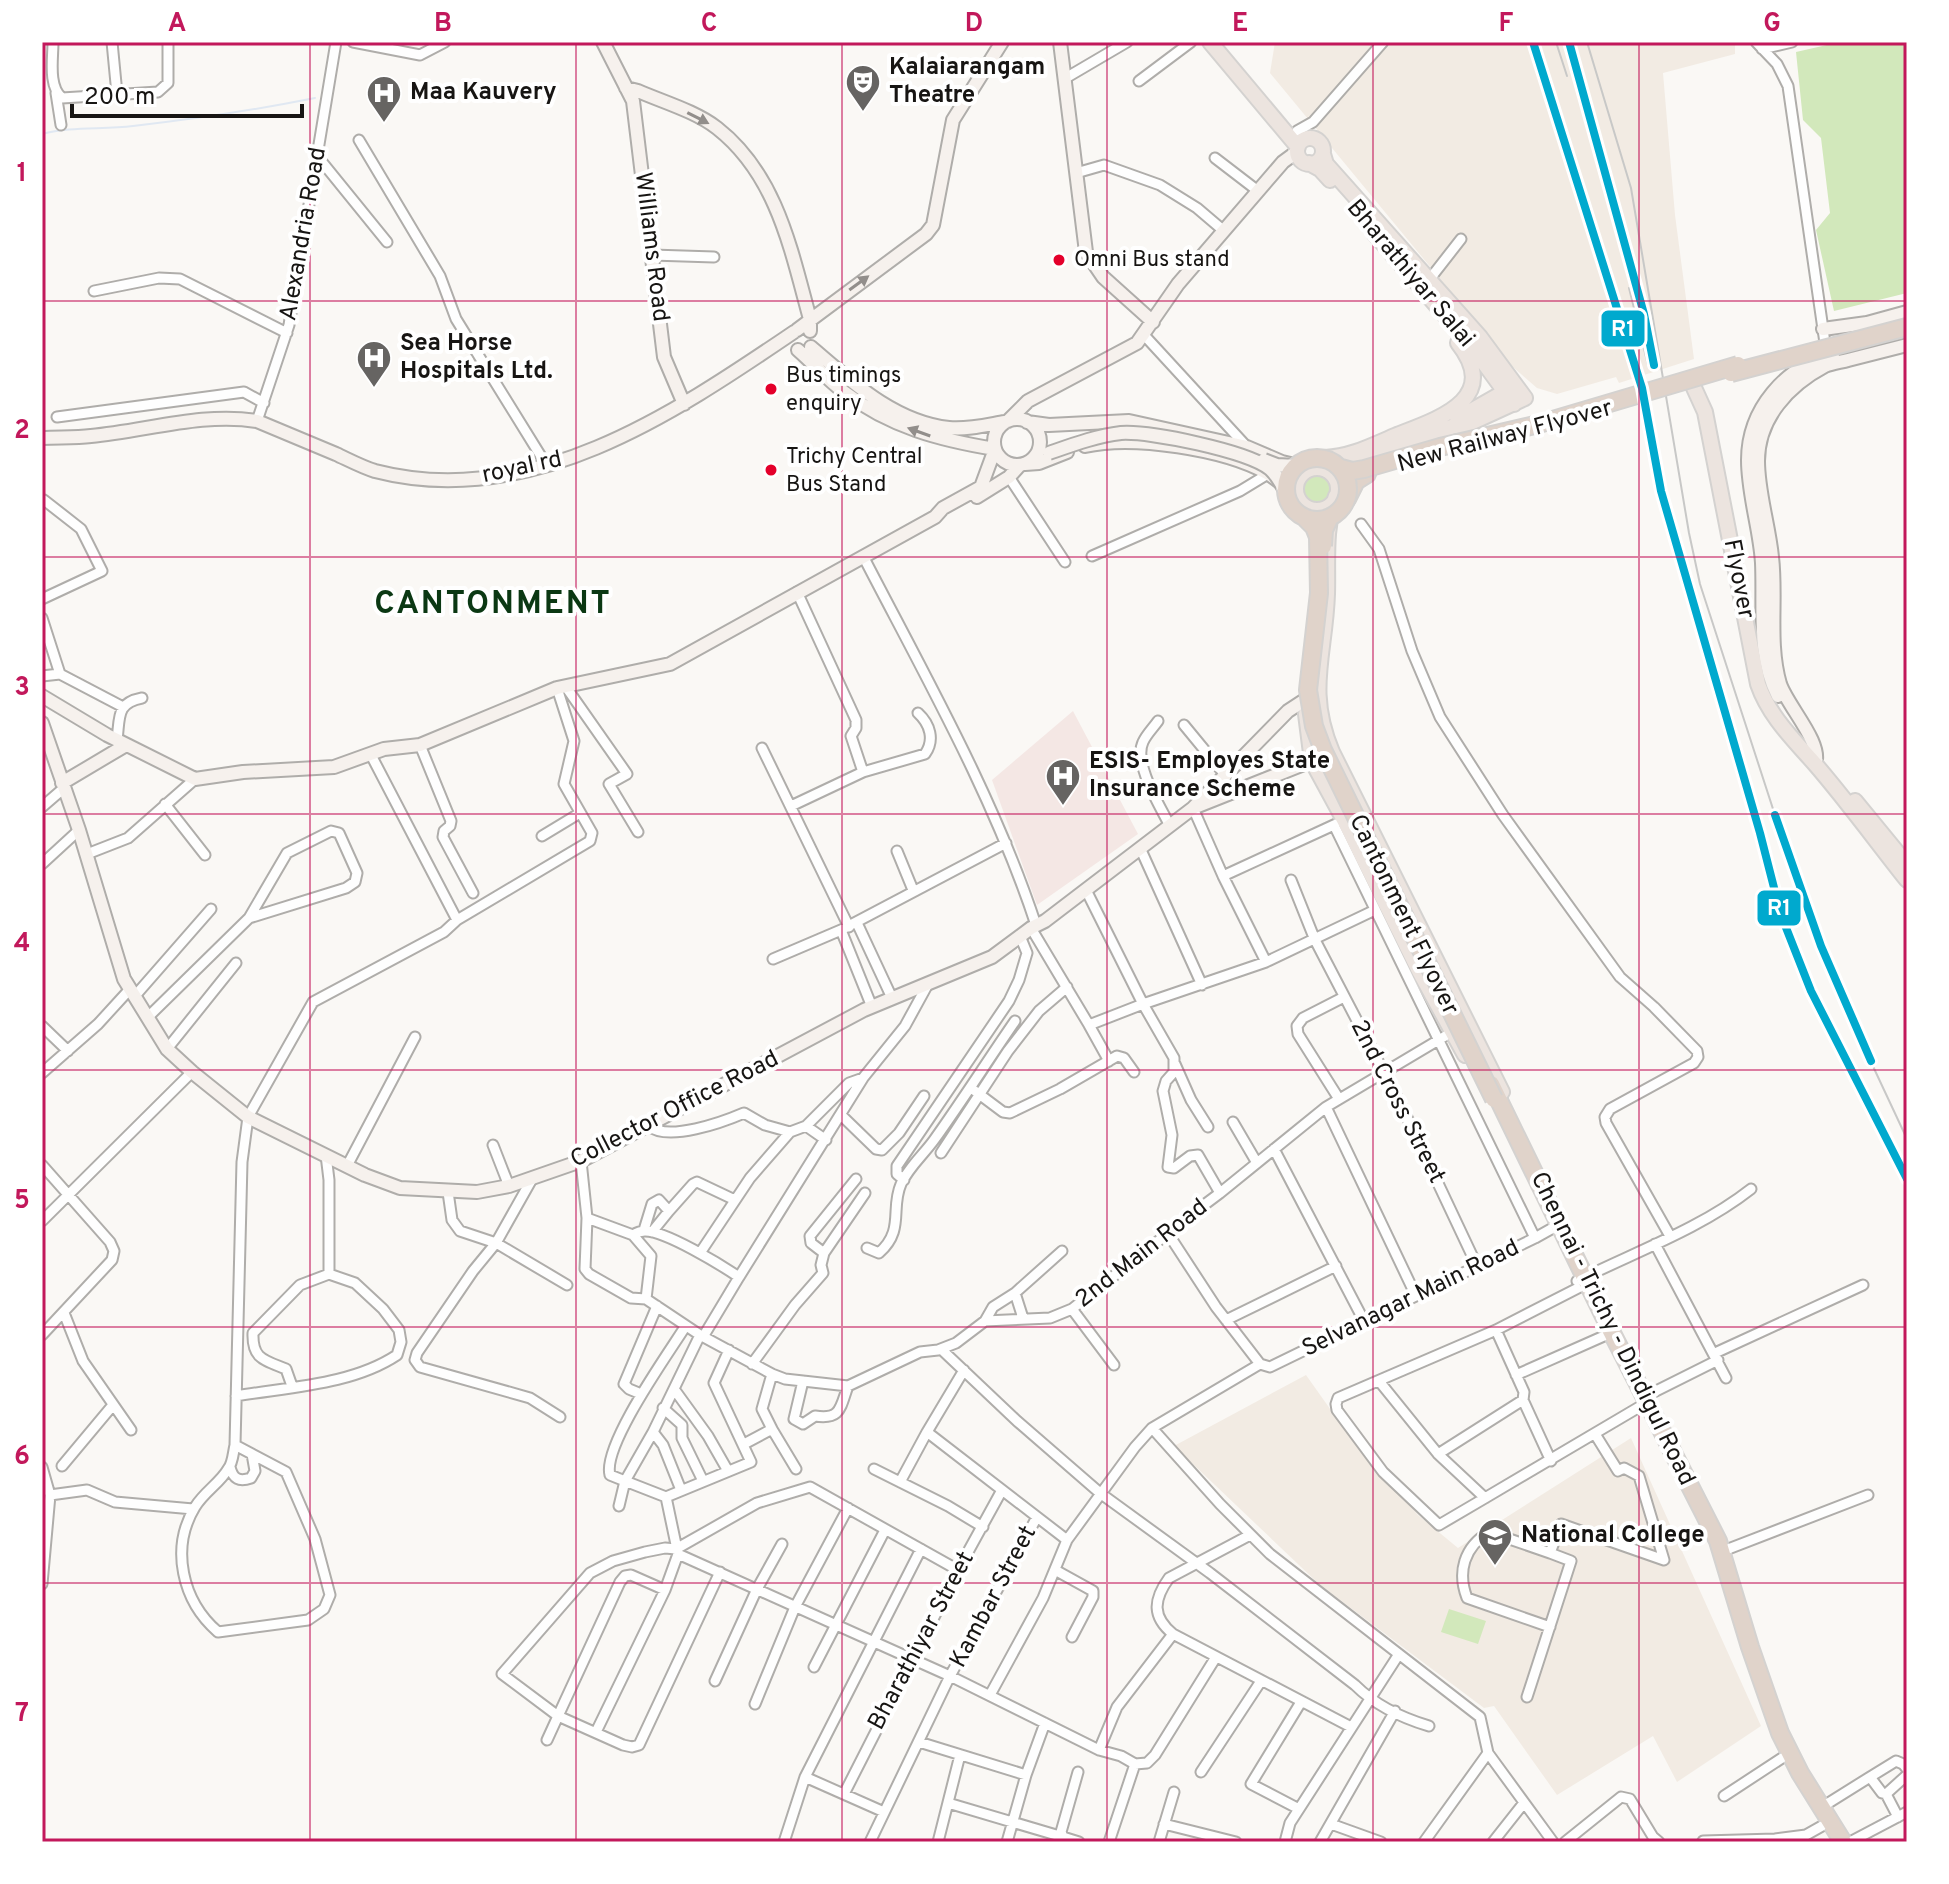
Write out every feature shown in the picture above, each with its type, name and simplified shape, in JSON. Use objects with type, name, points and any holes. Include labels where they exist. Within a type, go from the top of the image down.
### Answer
[{"type":"highway","name":"New Railway Flyover","points":[[1330,517],[1343,506],[1340,495],[1367,474],[1547,427],[1738,365],[1907,320]]},
{"type":"highway","name":"New Railway Flyover","points":[[1341,468],[1352,471],[1364,469],[1907,327]]},
{"type":"highway","points":[[1330,517],[1313,520],[1297,503],[1290,474],[1313,465],[1341,468],[1348,482],[1340,495]]},
{"type":"highway","name":"Cantonment Flyover","points":[[1297,503],[1318,537],[1318,611],[1308,678],[1314,726],[1323,750],[1496,1098]]},
{"type":"highway","name":"Cantonment Flyover","points":[[1330,517],[1323,535],[1323,592],[1313,684],[1317,721],[1508,1124]]},
{"type":"highway","name":"Chennai - Trichy - Dindigul Road","points":[[1508,1124],[1604,1336],[1643,1402]]},
{"type":"highway","name":"Chennai - Trichy - Dindigul Road","points":[[1581,1282],[1723,1551],[1749,1677],[1782,1758],[1833,1842]]},
{"type":"highway","name":"Chennai - Trichy - Dindigul Road","points":[[1673,1461],[1733,1606],[1780,1733],[1843,1842]]},
{"type":"main road","name":"Williams Road","points":[[603,42],[633,101],[664,357],[684,404]]},
{"type":"main road","name":"royal rd","points":[[257,421],[374,470],[449,482],[547,466],[653,422],[803,328],[926,234],[933,225],[953,120],[1002,42]]},
{"type":"main road","points":[[1060,42],[1086,252],[1103,277],[1153,322]]},
{"type":"main road","name":"Bharathiyar Salai","points":[[1210,42],[1513,393],[1464,426],[1454,426],[1359,463]]},
{"type":"main road","name":"Bharathiyar Salai","points":[[1223,42],[1301,148]]},
{"type":"main road","points":[[626,88],[715,126],[756,171],[773,199],[784,225],[803,328],[814,337],[802,348],[769,349]]},
{"type":"main road","name":"Bharathiyar Salai","points":[[1301,148],[1312,138],[1320,142],[1326,164],[1427,292]]},
{"type":"main road","points":[[1301,148],[1319,160],[1323,154]]},
{"type":"main road","points":[[42,696],[195,779],[243,772],[334,767],[384,749],[420,745],[562,688],[670,664],[935,517],[943,508],[981,487],[995,449],[994,437],[1006,422],[1028,401],[1137,343],[1178,284],[1283,162],[1301,148]]},
{"type":"main road","points":[[1166,302],[1181,290],[1301,148]]},
{"type":"main road","points":[[935,517],[947,516],[1009,477],[1046,448],[1103,429],[1138,428],[1245,452],[1277,465],[1313,465],[1350,455],[1446,415],[1467,397],[1472,380],[1468,356],[1427,292]]},
{"type":"main road","points":[[1823,329],[1867,323],[1907,312]]},
{"type":"main road","points":[[803,328],[791,339],[858,387],[914,417],[948,428],[1006,422],[1049,425],[1129,421],[1247,447],[1282,462],[1346,467],[1359,463]]},
{"type":"main road","points":[[1907,335],[1827,360],[1783,397],[1765,426],[1758,460],[1772,555],[1777,668],[1786,699],[1812,739],[1812,754],[1907,880]]},
{"type":"main road","points":[[1827,360],[1907,345]]},
{"type":"main road","points":[[802,348],[843,391],[882,418],[933,437],[995,449],[1006,463],[1039,463],[1088,446],[1119,441],[1194,450],[1245,464],[1268,474],[1297,503],[1312,510],[1332,504],[1340,495]]},
{"type":"main road","name":"Flyover","points":[[1695,381],[1710,411],[1721,459],[1763,682],[1775,709],[1812,754]]},
{"type":"main road","points":[[42,438],[92,436],[178,423],[239,418],[257,421]]},
{"type":"main road","points":[[1027,422],[1037,431],[1046,448]]},
{"type":"main road","points":[[1046,448],[1123,433],[1165,437],[1261,463],[1278,477],[1313,522],[1316,581],[1306,658],[1311,696],[1312,761],[1445,1036],[1508,1124]]},
{"type":"main road","points":[[1245,464],[1247,447]]},
{"type":"main road","points":[[1359,463],[1346,473],[1327,533],[1327,595],[1311,696],[1332,754],[1495,1077],[1507,1106],[1508,1124]]},
{"type":"main road","points":[[1313,465],[1334,478],[1340,495]]},
{"type":"main road","name":"Collector Office Road","points":[[42,723],[87,854],[124,979],[167,1049],[248,1117],[347,1166],[400,1188],[477,1192],[509,1186],[581,1161],[872,1007],[992,957],[1141,850],[1193,808],[1288,711],[1311,696]]},
{"type":"main road","points":[[63,786],[122,742]]},
{"type":"main road","points":[[1193,808],[1332,754]]},
{"type":"main road","points":[[1812,754],[1878,827],[1907,865]]},
{"type":"street","points":[[53,42],[61,125]]},
{"type":"street","points":[[112,42],[117,94]]},
{"type":"street","points":[[56,93],[62,98],[158,92],[168,83],[168,42]]},
{"type":"street","name":"Alexandria Road","points":[[257,421],[287,333],[336,42]]},
{"type":"street","points":[[353,42],[420,55],[445,42]]},
{"type":"street","points":[[1064,79],[1127,42]]},
{"type":"street","points":[[1139,81],[1191,42]]},
{"type":"street","points":[[1301,148],[1313,122],[1383,42]]},
{"type":"street","points":[[1759,45],[1792,42]]},
{"type":"street","points":[[1759,45],[1777,64],[1788,86],[1827,360]]},
{"type":"street","points":[[359,140],[440,276],[456,319],[547,466]]},
{"type":"street","points":[[318,157],[387,242]]},
{"type":"street","points":[[1215,158],[1258,191]]},
{"type":"street","points":[[1076,173],[1104,165],[1160,185],[1197,208],[1224,231]]},
{"type":"street","points":[[1427,292],[1461,239]]},
{"type":"street","points":[[652,255],[714,257]]},
{"type":"street","points":[[94,291],[159,278],[180,279],[287,333]]},
{"type":"street","points":[[1144,335],[1247,447]]},
{"type":"street","points":[[57,417],[244,392],[264,403]]},
{"type":"street","points":[[1092,556],[1240,491],[1268,474]]},
{"type":"street","points":[[1009,477],[1065,562]]},
{"type":"street","points":[[42,599],[102,571],[81,529],[44,500]]},
{"type":"street","points":[[1361,524],[1379,549],[1412,651],[1440,717],[1503,815],[1620,977],[1697,1051],[1698,1057],[1694,1063],[1610,1109],[1605,1117],[1670,1236]]},
{"type":"street","points":[[863,556],[1018,868],[1034,926],[1109,1061]]},
{"type":"street","points":[[797,592],[856,720],[851,736],[863,772]]},
{"type":"street","points":[[42,618],[60,674]]},
{"type":"street","points":[[42,676],[60,674],[123,707]]},
{"type":"street","points":[[252,1454],[255,1462],[251,1478],[243,1481],[237,1479],[230,1467],[235,1445],[242,1162],[248,1117],[313,1002],[444,932],[457,920],[590,841],[592,833],[564,784],[574,741],[562,688]]},
{"type":"street","points":[[562,688],[627,774],[609,784],[638,832]]},
{"type":"street","points":[[122,742],[123,707],[128,701],[142,698]]},
{"type":"street","points":[[791,806],[863,772],[925,754],[931,734],[926,721],[918,713]]},
{"type":"street","points":[[1158,721],[1143,741],[1139,754],[1148,782],[1170,826]]},
{"type":"street","points":[[1184,725],[1226,776]]},
{"type":"street","points":[[420,745],[451,821],[443,837],[473,893]]},
{"type":"street","points":[[762,748],[849,926],[892,998]]},
{"type":"street","points":[[371,755],[457,920]]},
{"type":"street","points":[[87,854],[128,838],[195,779]]},
{"type":"street","points":[[42,807],[63,786]]},
{"type":"street","points":[[165,804],[205,855]]},
{"type":"street","points":[[1193,808],[1266,962]]},
{"type":"street","points":[[542,836],[580,813]]},
{"type":"street","points":[[1223,876],[1339,822],[1375,910],[1445,1036],[1535,1238]]},
{"type":"street","points":[[42,864],[79,830]]},
{"type":"street","points":[[147,1018],[249,918],[287,853],[331,831],[339,833],[357,873],[355,882],[346,888],[249,918]]},
{"type":"street","points":[[773,959],[849,926],[1006,843]]},
{"type":"street","points":[[1141,850],[1202,985]]},
{"type":"street","points":[[897,851],[913,890]]},
{"type":"street","name":"2nd Cross Street","points":[[1291,880],[1315,940],[1403,1109],[1477,1266]]},
{"type":"street","points":[[1086,890],[1143,1004],[1174,1058],[1191,1100],[1208,1127]]},
{"type":"street","points":[[42,1073],[132,993],[211,909]]},
{"type":"street","points":[[1089,1025],[1266,962],[1375,910]]},
{"type":"street","points":[[849,926],[872,1007]]},
{"type":"street","points":[[904,1180],[897,1174],[897,1166],[1009,1001],[1019,980],[1027,953],[1020,936]]},
{"type":"street","points":[[167,1049],[236,963]]},
{"type":"street","points":[[619,1506],[625,1481],[701,1336],[842,1116],[863,1078],[905,1026],[928,984]]},
{"type":"street","points":[[941,1153],[1008,1051],[1039,1011],[1067,987]]},
{"type":"street","points":[[1339,1099],[1298,1034],[1297,1026],[1303,1018],[1344,997]]},
{"type":"street","points":[[867,1248],[879,1253],[886,1246],[897,1224],[898,1193],[904,1180],[1015,1021]]},
{"type":"street","points":[[42,1026],[68,1051]]},
{"type":"street","name":"2nd Main Road","points":[[985,1321],[1050,1318],[1072,1309],[1094,1295],[1326,1107],[1445,1036]]},
{"type":"street","points":[[347,1166],[415,1037]]},
{"type":"street","points":[[969,1087],[1006,1113],[1014,1112],[1121,1056],[1134,1072]]},
{"type":"street","points":[[1175,1064],[1163,1091],[1172,1135],[1168,1167],[1174,1168],[1190,1156],[1198,1155],[1220,1193]]},
{"type":"street","points":[[42,1221],[192,1072]]},
{"type":"street","points":[[700,1253],[750,1178],[790,1132],[806,1126],[849,1083],[863,1078]]},
{"type":"street","points":[[842,1116],[876,1149],[882,1150],[899,1133],[924,1096]]},
{"type":"street","points":[[1326,1107],[1416,1296]]},
{"type":"street","points":[[649,1126],[653,1130],[669,1132],[726,1121],[744,1113],[765,1125],[790,1132]]},
{"type":"street","points":[[1233,1122],[1257,1163]]},
{"type":"street","points":[[806,1126],[826,1140]]},
{"type":"street","points":[[493,1145],[509,1186]]},
{"type":"street","points":[[1274,1149],[1364,1321]]},
{"type":"street","points":[[326,1155],[329,1274]]},
{"type":"street","points":[[581,1161],[587,1218],[585,1269],[589,1274],[631,1298],[646,1299],[685,1327],[752,1364],[772,1374],[803,1381],[848,1386],[920,1352],[956,1343],[985,1321],[993,1307],[1015,1293],[1062,1251]]},
{"type":"street","points":[[42,1165],[110,1242],[114,1251],[112,1260],[42,1335]]},
{"type":"street","points":[[532,1179],[496,1243],[473,1271],[415,1360],[420,1367],[530,1398],[560,1417]]},
{"type":"street","points":[[824,1253],[811,1243],[810,1236],[856,1179]]},
{"type":"street","points":[[633,1235],[648,1231],[697,1182],[735,1200]]},
{"type":"street","points":[[1751,1189],[1735,1201],[1496,1330],[1338,1398],[1336,1404],[1383,1472],[1439,1525],[1551,1461],[1716,1356],[1863,1285]]},
{"type":"street","points":[[448,1192],[454,1226],[460,1231],[496,1243],[567,1285]]},
{"type":"street","points":[[752,1364],[823,1273],[824,1253],[865,1193]]},
{"type":"street","points":[[648,1231],[655,1201],[659,1200],[669,1211]]},
{"type":"street","points":[[587,1218],[633,1235],[651,1256],[646,1299]]},
{"type":"street","name":"Selvanagar Main Road","points":[[1152,1428],[1260,1364],[1270,1367],[1555,1226]]},
{"type":"street","points":[[648,1231],[700,1253],[739,1277]]},
{"type":"street","points":[[1169,1235],[1226,1320],[1260,1364]]},
{"type":"street","points":[[1655,1244],[1726,1378]]},
{"type":"street","points":[[1226,1320],[1336,1266]]},
{"type":"street","points":[[236,1396],[292,1386],[360,1372],[397,1355],[401,1342],[399,1330],[383,1309],[355,1283],[329,1274],[300,1285],[253,1333],[253,1348],[257,1355],[286,1369],[292,1386]]},
{"type":"street","points":[[1015,1293],[1023,1318]]},
{"type":"street","points":[[641,1394],[624,1384],[657,1306]]},
{"type":"street","points":[[1072,1309],[1114,1365]]},
{"type":"street","points":[[64,1313],[83,1361],[131,1430]]},
{"type":"street","points":[[685,1327],[641,1394],[614,1450],[608,1468],[610,1475],[666,1497],[751,1462],[714,1383],[729,1350]]},
{"type":"street","points":[[1496,1330],[1551,1461]]},
{"type":"street","points":[[1516,1375],[1604,1336]]},
{"type":"street","points":[[941,1349],[1100,1493],[1355,1685],[1371,1701],[1409,1720],[1429,1726]]},
{"type":"street","points":[[900,1482],[964,1370]]},
{"type":"street","points":[[772,1374],[762,1409],[796,1469]]},
{"type":"street","points":[[803,1381],[794,1419],[803,1424],[815,1416],[833,1417],[848,1386]]},
{"type":"street","points":[[1379,1381],[1438,1454],[1485,1498]]},
{"type":"street","points":[[674,1389],[728,1471]]},
{"type":"street","points":[[1438,1454],[1523,1400]]},
{"type":"street","points":[[62,1466],[113,1405]]},
{"type":"street","points":[[663,1408],[682,1425],[682,1438],[703,1481]]},
{"type":"street","points":[[990,1695],[1043,1598],[1067,1540],[1152,1428],[1270,1554],[1480,1717],[1488,1753],[1552,1842]]},
{"type":"street","points":[[744,1444],[772,1429]]},
{"type":"street","points":[[653,1432],[663,1445],[681,1490]]},
{"type":"street","points":[[927,1432],[1067,1540]]},
{"type":"street","points":[[1550,1553],[1561,1524],[1664,1560],[1639,1476],[1624,1468],[1618,1471],[1595,1434]]},
{"type":"street","points":[[230,1467],[193,1509],[185,1530],[181,1555],[190,1596],[218,1632],[308,1620],[324,1609],[330,1595],[315,1539],[297,1495],[286,1472],[235,1445]]},
{"type":"street","points":[[42,1467],[50,1495],[42,1584]]},
{"type":"street","points":[[874,1469],[983,1527]]},
{"type":"street","points":[[677,1552],[757,1503],[804,1487],[815,1489],[958,1570]]},
{"type":"street","points":[[50,1495],[87,1490],[115,1502],[193,1509]]},
{"type":"street","name":"Bharathiyar Street","points":[[844,1794],[1002,1490]]},
{"type":"street","points":[[1723,1551],[1868,1495]]},
{"type":"street","points":[[596,1732],[665,1590],[677,1552],[666,1497]]},
{"type":"street","points":[[755,1704],[795,1607],[848,1508]]},
{"type":"street","name":"Kambar Street","points":[[870,1842],[950,1676],[1037,1517]]},
{"type":"street","points":[[814,1667],[885,1530]]},
{"type":"street","points":[[1527,1697],[1550,1627],[1571,1561],[1489,1532],[1478,1538],[1463,1566],[1462,1587],[1467,1598],[1550,1627]]},
{"type":"street","points":[[1250,1535],[1169,1578],[1157,1618],[1173,1634],[1351,1727]]},
{"type":"street","points":[[715,1681],[757,1589],[782,1544]]},
{"type":"street","points":[[784,1842],[805,1777],[921,1549]]},
{"type":"street","points":[[720,1572],[639,1745],[623,1745],[558,1716],[502,1674],[590,1573],[620,1559],[655,1550],[677,1552],[950,1676],[1099,1750],[1135,1764],[1147,1763],[1155,1755],[1216,1657]]},
{"type":"street","points":[[620,1559],[625,1576]]},
{"type":"street","points":[[1055,1570],[1093,1591],[1093,1597],[1072,1637]]},
{"type":"street","points":[[547,1740],[620,1582],[631,1575],[665,1590]]},
{"type":"street","points":[[1099,1750],[1117,1707],[1173,1634]]},
{"type":"street","points":[[1285,1842],[1290,1823],[1399,1654]]},
{"type":"street","points":[[1201,1772],[1261,1681]]},
{"type":"street","points":[[1299,1809],[1251,1784],[1301,1702]]},
{"type":"street","points":[[1320,1842],[1395,1711]]},
{"type":"street","points":[[1007,1842],[1045,1723]]},
{"type":"street","points":[[919,1742],[1026,1775]]},
{"type":"street","points":[[1424,1842],[1488,1753]]},
{"type":"street","points":[[938,1842],[960,1755]]},
{"type":"street","points":[[1724,1796],[1782,1758]]},
{"type":"street","points":[[1822,1807],[1896,1761],[1907,1772],[1886,1794]]},
{"type":"street","points":[[1109,1842],[1135,1764]]},
{"type":"street","points":[[1063,1837],[1061,1828],[1078,1772]]},
{"type":"street","points":[[805,1777],[884,1812]]},
{"type":"street","points":[[1850,1842],[1902,1814],[1870,1777]]},
{"type":"street","points":[[1159,1842],[1174,1792]]},
{"type":"street","points":[[1565,1842],[1621,1797],[1630,1799],[1653,1840]]},
{"type":"street","points":[[948,1803],[1079,1842]]},
{"type":"street","points":[[1493,1842],[1523,1804]]},
{"type":"street","points":[[1164,1824],[1236,1842]]},
{"type":"street","points":[[1331,1824],[1381,1842]]},
{"type":"street","points":[[1694,1842],[1776,1840],[1806,1835],[1822,1826]]},
{"type":"shaded area","points":[[1275,42],[1735,42],[1735,54],[1663,73],[1675,215],[1694,359],[1619,383],[1616,377],[1557,394],[1537,388],[1513,367],[1270,73]]},
{"type":"shaded area","name":"ESIS- Employes State Insurance Scheme","points":[[1073,711],[1138,834],[1037,905],[992,780]]},
{"type":"shaded area","name":"National College","points":[[1306,1375],[1345,1430],[1418,1515],[1458,1548],[1631,1438],[1761,1726],[1677,1782],[1653,1736],[1557,1795],[1494,1706],[1484,1708],[1320,1585],[1174,1446]]},
{"type":"green space","points":[[1840,42],[1907,42],[1907,293],[1834,311],[1816,230],[1830,213],[1821,138],[1803,120],[1796,52]]},
{"type":"green space","points":[[1317,473],[1329,478],[1334,490],[1329,502],[1317,507],[1305,502],[1300,490],[1305,478]]},
{"type":"green space","points":[[1449,1609],[1486,1621],[1478,1644],[1441,1632]]},
{"type":"waterway","points":[[42,134],[179,120],[315,98]]},
{"type":"railway","points":[[1533,42],[1634,360]]},
{"type":"railway","points":[[1556,42],[1567,76]]},
{"type":"railway","points":[[1569,42],[1640,298]]},
{"type":"railway","points":[[1587,42],[1631,188],[1700,584],[1785,846],[1821,946],[1907,1139]]},
{"type":"railway","points":[[1629,288],[1648,365]]},
{"type":"railway","points":[[1674,519],[1685,578]]},
{"type":"transit line","name":"R1","points":[[1533,42],[1642,388],[1661,491],[1781,915],[1811,991],[1907,1179]]},
{"type":"transit line","name":"R1","points":[[1569,42],[1644,314],[1654,365]]},
{"type":"transit line","name":"R1","points":[[1775,815],[1821,946],[1871,1061]]},
{"type":"place","name":"Kalaiarangam Theatre","points":[[863,113]]},
{"type":"place","name":"Maa Kauvery","points":[[384,124]]},
{"type":"place","name":"Omni Bus stand","points":[[1059,260]]},
{"type":"place","name":"Sea Horse Hospitals Ltd.","points":[[374,389]]},
{"type":"place","name":"Bus timings enquiry","points":[[771,389]]},
{"type":"place","name":"Trichy Central Bus Stand","points":[[771,470]]},
{"type":"place","name":"ESIS- Employes State Insurance Scheme","points":[[1063,807]]},
{"type":"place","name":"National College","points":[[1495,1567]]},
{"type":"district","name":"CANTONMENT","points":[[493,605]]}]
